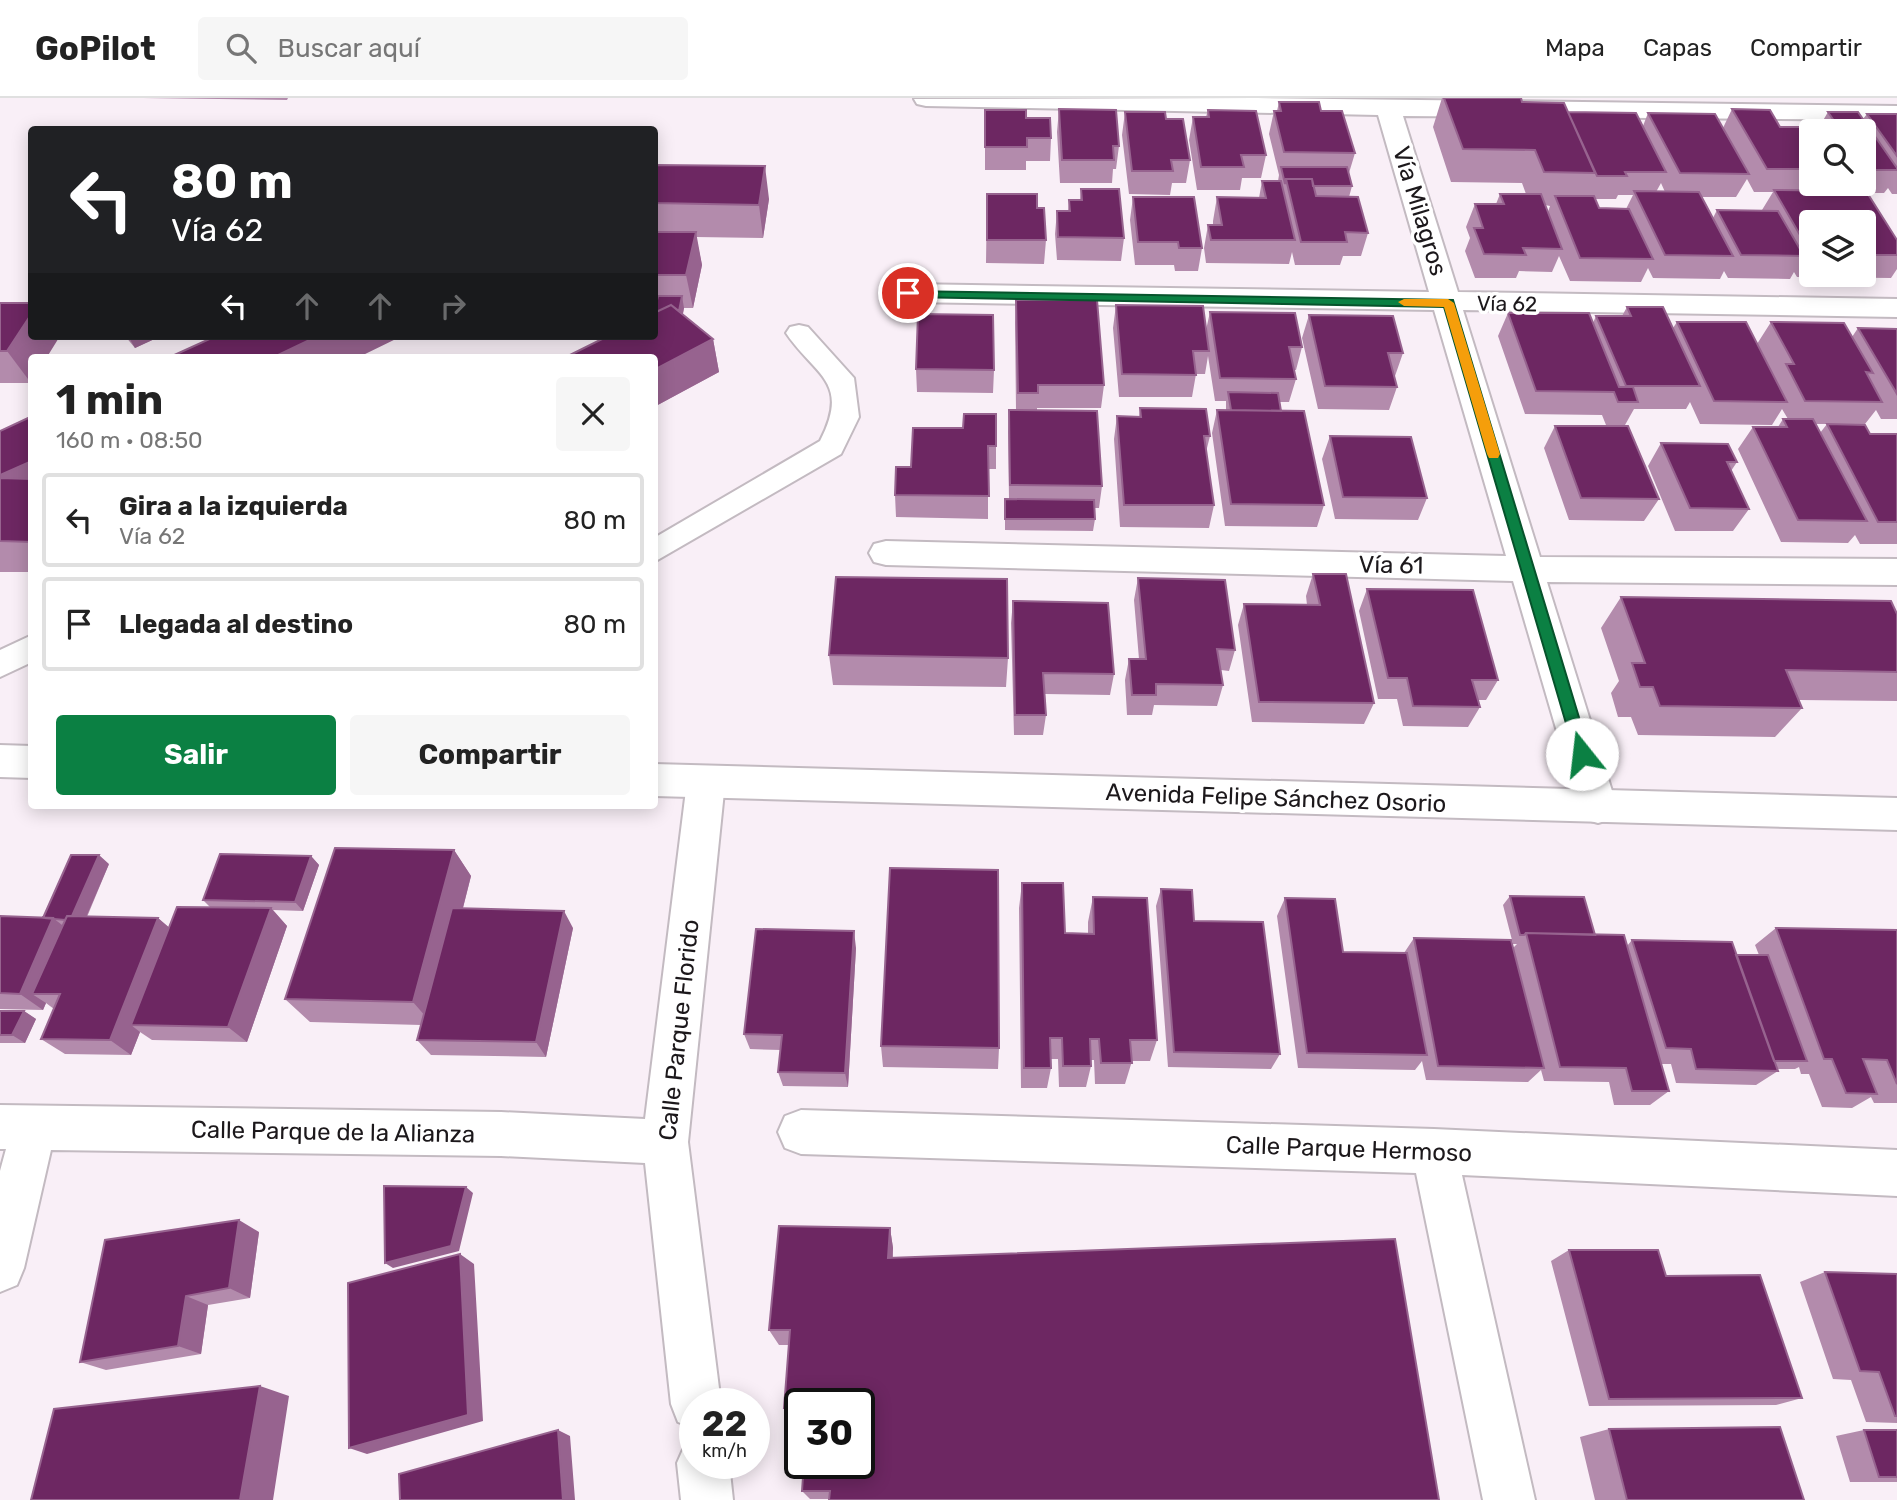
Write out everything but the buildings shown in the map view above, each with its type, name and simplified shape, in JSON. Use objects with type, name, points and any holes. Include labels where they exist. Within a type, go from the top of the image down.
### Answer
[{"type":"street","points":[[926,99],[1386,103],[1897,113]]},
{"type":"street","name":"Vía Milagros","points":[[1386,103],[1598,807]]},
{"type":"street","name":"Vía 62","points":[[908,293],[1448,303],[1897,307]]},
{"type":"street","name":"Vía 61","points":[[886,553],[1528,569],[1897,572]]},
{"type":"street","points":[[0,761],[28,762]]},
{"type":"street","name":"Avenida Felipe Sánchez Osorio","points":[[658,780],[1897,814]]},
{"type":"street","name":"Calle Parque Florido","points":[[694,1388],[665,1142],[706,782]]},
{"type":"street","points":[[0,1268],[17,1128]]},
{"type":"street","name":"Calle Parque de la Alianza","points":[[17,1128],[501,1134],[665,1142]]},
{"type":"street","name":"Calle Parque Hermoso","points":[[801,1132],[1434,1151],[1897,1173]]},
{"type":"street","points":[[1434,1151],[1509,1500]]},
{"type":"street","points":[[705,1479],[707,1500]]},
{"type":"lane","points":[[658,550],[831,447],[846,417],[841,378],[799,333]]},
{"type":"lane","points":[[0,665],[28,649]]},
{"type":"slow traffic","points":[[1404,302],[1448,303],[1494,454]]},
{"type":"route","points":[[908,293],[1448,303],[1582,754]]}]
